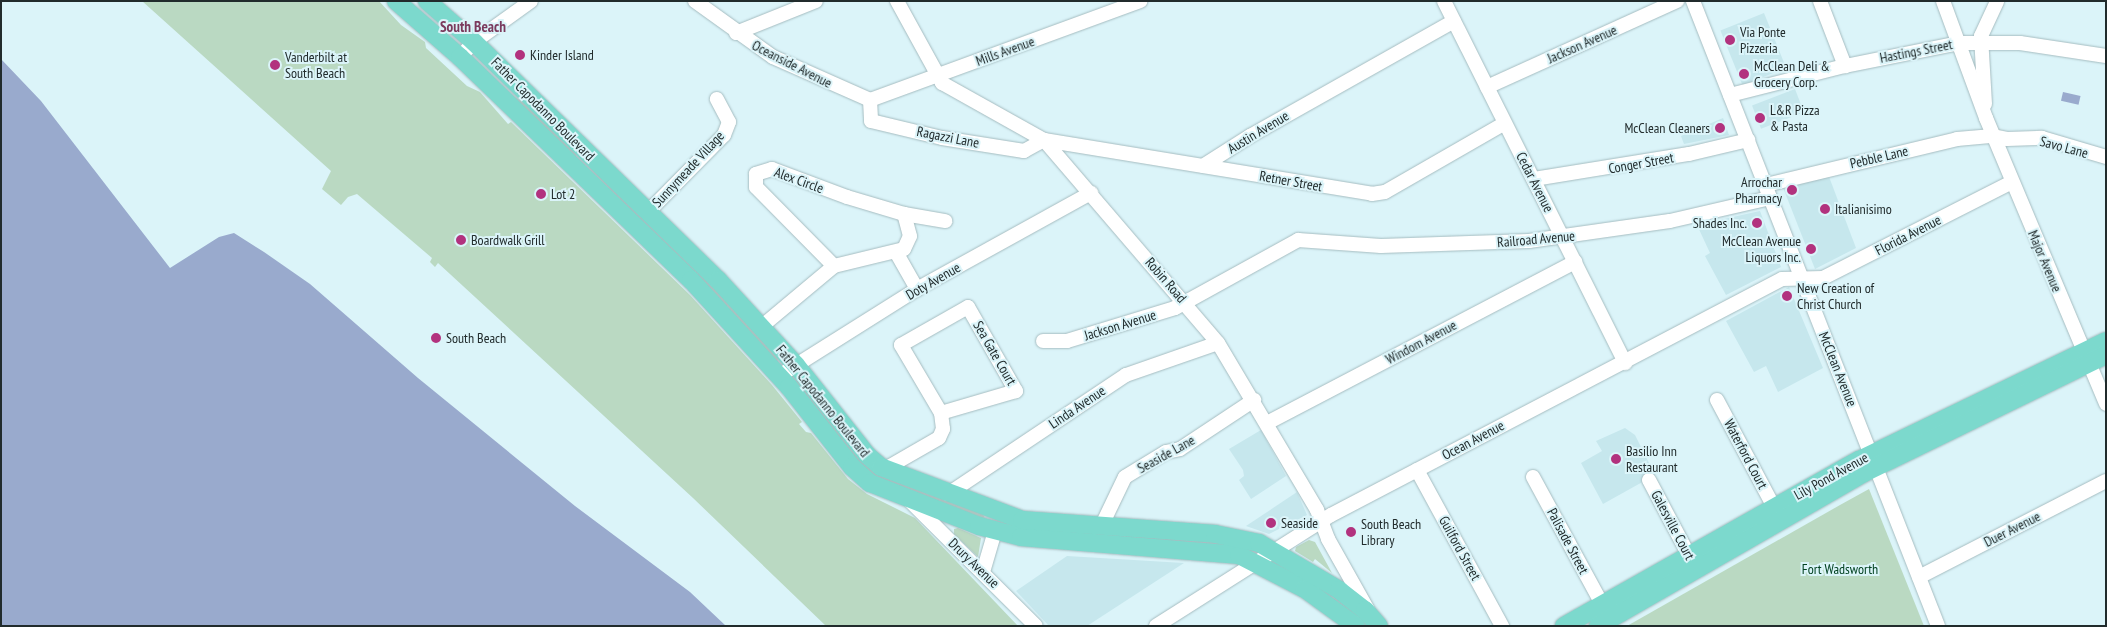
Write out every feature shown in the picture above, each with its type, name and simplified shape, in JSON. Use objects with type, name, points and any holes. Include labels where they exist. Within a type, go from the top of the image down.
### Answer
[{"type":"main road","name":"Father Capodanno Boulevard","points":[[396,1],[460,57],[704,292],[779,376],[858,473],[876,486],[910,501],[995,531],[1041,540],[1221,552],[1257,563],[1316,595],[1356,626]]},
{"type":"main road","name":"Father Capodanno Boulevard","points":[[427,1],[474,42],[648,212],[761,327],[796,365],[866,455],[885,469],[1022,520],[1226,535],[1259,543],[1339,590],[1375,621]]},
{"type":"main road","points":[[575,168],[588,154]]},
{"type":"main road","name":"Lily Pond Avenue","points":[[1598,626],[1774,507],[2085,357],[2106,341]]},
{"type":"main road","name":"Lily Pond Avenue","points":[[2085,357],[2106,355]]},
{"type":"main road","name":"Lily Pond Avenue","points":[[1564,626],[1602,604],[1693,563],[1874,460]]},
{"type":"street","points":[[460,57],[474,42],[531,1]]},
{"type":"street","name":"Oceanside Avenue","points":[[695,1],[736,33],[799,70],[870,100]]},
{"type":"street","points":[[736,33],[816,1]]},
{"type":"street","name":"Robin Road","points":[[897,1],[937,77],[946,86],[1044,140],[1186,302],[1218,343],[1267,423],[1375,621]]},
{"type":"street","name":"Mills Avenue","points":[[870,100],[1140,1]]},
{"type":"street","name":"Cedar Avenue","points":[[1444,1],[1625,362]]},
{"type":"street","name":"Jackson Avenue","points":[[1487,87],[1677,1]]},
{"type":"street","name":"McClean Avenue","points":[[1693,1],[1938,626]]},
{"type":"street","points":[[1820,1],[1845,66]]},
{"type":"street","name":"Major Avenue","points":[[1943,1],[1993,136],[2106,404]]},
{"type":"street","name":"Major Avenue","points":[[1986,118],[1982,30],[1997,1]]},
{"type":"street","name":"Austin Avenue","points":[[1203,166],[1250,136],[1454,21]]},
{"type":"street","name":"Hastings Street","points":[[1730,94],[1845,66],[1959,43],[1982,42],[2055,46],[2106,56]]},
{"type":"street","name":"Sunnymeade Village","points":[[648,212],[724,135],[729,122],[717,99]]},
{"type":"street","name":"Ragazzi Lane","points":[[870,100],[871,121],[942,138],[1024,151],[1044,140]]},
{"type":"street","name":"Retner Street","points":[[1203,166],[1378,194],[1505,123]]},
{"type":"street","name":"Savo Lane","points":[[1993,136],[2007,139],[2042,138],[2106,157]]},
{"type":"street","name":"Pebble Lane","points":[[1768,191],[1957,139],[1993,136]]},
{"type":"street","points":[[1044,140],[1203,166]]},
{"type":"street","name":"Conger Street","points":[[1534,179],[1680,156],[1748,140]]},
{"type":"street","name":"Alex Circle","points":[[834,266],[756,187],[756,174],[772,169],[847,197],[904,214],[945,221]]},
{"type":"street","name":"Florida Avenue","points":[[1802,278],[1823,278],[2012,182]]},
{"type":"street","name":"Railroad Avenue","points":[[1298,240],[1421,246],[1562,237],[1679,219],[1768,191]]},
{"type":"street","name":"Doty Avenue","points":[[779,376],[917,289],[1091,193]]},
{"type":"street","points":[[761,327],[834,266],[904,249],[910,236],[904,214]]},
{"type":"street","name":"Jackson Avenue","points":[[1043,341],[1067,341],[1186,302],[1298,240]]},
{"type":"street","points":[[896,252],[917,289]]},
{"type":"street","name":"Windom Avenue","points":[[1267,423],[1575,262]]},
{"type":"street","name":"Ocean Avenue","points":[[1156,626],[1202,594],[1233,579],[1273,550],[1417,470],[1782,279],[1802,278]]},
{"type":"street","name":"Sea Gate Court","points":[[968,307],[1016,391],[941,413],[901,345],[968,307]]},
{"type":"street","name":"Linda Avenue","points":[[948,494],[1126,375],[1218,343]]},
{"type":"street","name":"Seaside Lane","points":[[1102,527],[1125,477],[1166,452],[1180,449],[1254,400]]},
{"type":"street","name":"Waterford Court","points":[[1717,400],[1774,507]]},
{"type":"street","points":[[885,469],[940,438],[943,429],[941,413]]},
{"type":"street","name":"Guilford Street","points":[[1417,470],[1502,626]]},
{"type":"street","name":"Palisade Street","points":[[1533,477],[1602,604]]},
{"type":"street","name":"Galesville Court","points":[[1649,480],[1693,563]]},
{"type":"street","name":"Duer Avenue","points":[[1919,577],[2106,481]]},
{"type":"street","name":"Drury Avenue","points":[[910,501],[1036,626]]},
{"type":"street","points":[[983,572],[995,531]]},
{"type":"shaded area","points":[[1764,13],[1786,68],[1743,85],[1720,31]]},
{"type":"shaded area","points":[[1795,89],[1804,112],[1761,129],[1752,105]]},
{"type":"shaded area","points":[[1723,118],[1729,135],[1684,144],[1681,136]]},
{"type":"shaded area","points":[[1828,174],[1856,248],[1815,269],[1782,185]]},
{"type":"shaded area","points":[[1760,211],[1781,267],[1726,295],[1705,256],[1710,253],[1697,225]]},
{"type":"shaded area","points":[[1789,287],[1823,368],[1778,392],[1766,366],[1754,372],[1726,321]]},
{"type":"shaded area","points":[[1625,428],[1635,435],[1655,475],[1603,504],[1581,463],[1602,451],[1596,441]]},
{"type":"shaded area","points":[[1261,430],[1286,476],[1251,499],[1239,480],[1244,476],[1243,470],[1229,449]]},
{"type":"shaded area","points":[[1297,492],[1307,515],[1269,534],[1246,526]]},
{"type":"shaded area","points":[[1067,556],[1184,563],[1087,626],[1049,626],[1016,591]]},
{"type":"green space","name":"South Beach","points":[[142,1],[379,1],[401,25],[425,42],[426,48],[467,86],[480,92],[508,124],[511,122],[690,295],[772,385],[802,422],[799,424],[806,432],[811,433],[848,479],[867,494],[915,518],[1018,626],[826,626],[693,498],[438,263],[435,267],[430,262],[432,258],[357,194],[348,197],[341,205],[322,189],[331,171]]},
{"type":"green space","points":[[484,69],[509,93],[531,108],[575,151],[576,156],[571,156]]},
{"type":"green space","points":[[588,166],[699,270],[778,358],[777,362]]},
{"type":"green space","points":[[796,379],[855,451],[983,514],[985,519],[868,474],[793,380]]},
{"type":"green space","name":"Fort Wadsworth","points":[[1869,489],[1924,626],[1627,626],[1840,505]]},
{"type":"green space","points":[[958,528],[981,538],[978,557],[954,534],[954,529]]},
{"type":"green space","points":[[1309,540],[1315,542],[1332,573],[1315,559],[1313,562],[1295,551],[1296,547]]},
{"type":"water","points":[[1,59],[41,101],[170,268],[219,237],[234,233],[264,252],[310,284],[418,378],[575,506],[690,592],[726,626],[1,626]]},
{"type":"water","points":[[2063,92],[2081,96],[2079,105],[2061,101]]},
{"type":"place","name":"Via Ponte Pizzeria","points":[[1730,40]]},
{"type":"place","name":"Kinder Island","points":[[520,55]]},
{"type":"place","name":"Vanderbilt at South Beach","points":[[275,65]]},
{"type":"place","name":"McClean Deli & Grocery Corp.","points":[[1744,74]]},
{"type":"place","name":"L&R Pizza & Pasta","points":[[1760,118]]},
{"type":"place","name":"McClean Cleaners","points":[[1720,128]]},
{"type":"place","name":"Arrochar Pharmacy","points":[[1792,190]]},
{"type":"place","name":"Lot 2","points":[[541,194]]},
{"type":"place","name":"Italianisimo","points":[[1825,209]]},
{"type":"place","name":"Shades Inc.","points":[[1757,223]]},
{"type":"place","name":"Boardwalk Grill","points":[[461,240]]},
{"type":"place","name":"McClean Avenue Liquors Inc.","points":[[1811,249]]},
{"type":"place","name":"New Creation of Christ Church","points":[[1787,296]]},
{"type":"place","name":"South Beach","points":[[436,338]]},
{"type":"place","name":"Basilio Inn Restaurant","points":[[1616,459]]},
{"type":"place","name":"Seaside","points":[[1271,523]]},
{"type":"place","name":"South Beach Library","points":[[1351,532]]},
{"type":"district","name":"South Beach","points":[[473,27]]}]
